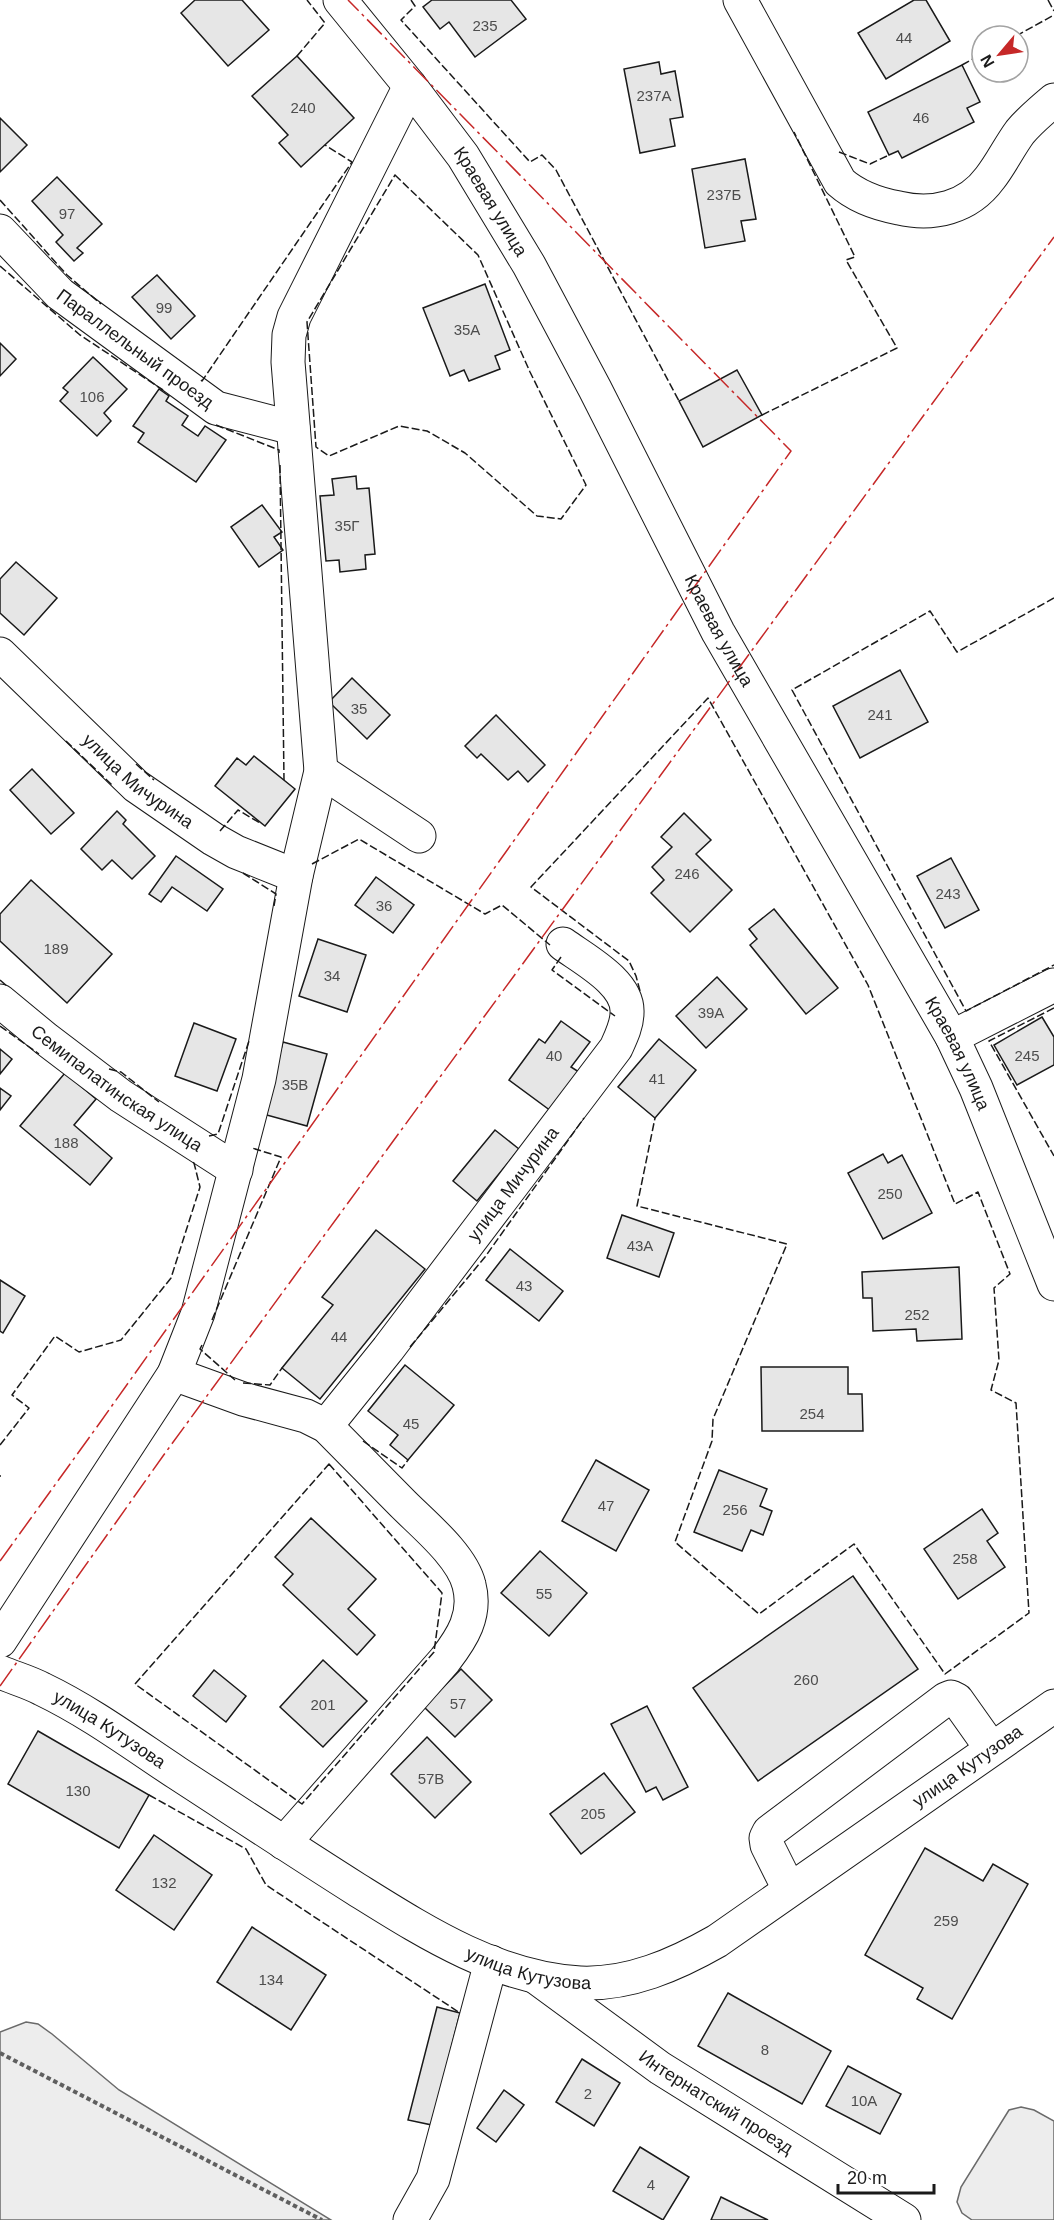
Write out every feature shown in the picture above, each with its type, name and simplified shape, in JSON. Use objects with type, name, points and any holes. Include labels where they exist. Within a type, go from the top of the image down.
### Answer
[{"type":"street","name":"Краевая улица","points":[[340,0],[463,156],[529,265],[595,389],[718,632],[952,1037],[976,1088],[1054,1284]]},
{"type":"street","points":[[740,0],[840,182],[849,190],[877,204],[911,211],[935,212],[968,199],[988,180],[1021,131],[1054,100]]},
{"type":"street","points":[[0,1641],[174,1374],[198,1313],[236,1170],[259,1079],[296,876],[321,771],[293,428],[289,335],[294,317],[410,86]]},
{"type":"street","name":"Параллельный проезд","points":[[0,231],[60,294],[216,408],[293,428]]},
{"type":"street","name":"улица Мичурина","points":[[0,654],[136,786],[203,833],[236,852],[296,876]]},
{"type":"street","points":[[321,771],[419,836]]},
{"type":"street","name":"улица Мичурина","points":[[326,1426],[388,1349],[616,1048],[628,1010],[624,993],[614,981],[564,944]]},
{"type":"street","points":[[952,1037],[1054,985]]},
{"type":"street","name":"Семипалатинская улица","points":[[0,1001],[121,1096],[236,1170]]},
{"type":"street","points":[[174,1374],[243,1399],[306,1416],[326,1426],[440,1541],[458,1564],[469,1584],[471,1606],[463,1637],[284,1843]]},
{"type":"street","name":"улица Кутузова","points":[[0,1672],[41,1688],[85,1712],[284,1843],[419,1929],[454,1948],[533,1976],[580,1983],[628,1978],[658,1971],[717,1941],[1054,1706]]},
{"type":"street","points":[[789,1889],[766,1845],[769,1832],[946,1699],[951,1696],[957,1700],[991,1748]]},
{"type":"street","points":[[410,2220],[433,2179],[491,1962]]},
{"type":"street","name":"Интернатский проезд","points":[[533,1976],[660,2068],[904,2220]]},
{"type":"path","points":[[0,2053],[322,2220]]},
{"type":"shaded area","points":[[26,2022],[38,2024],[52,2034],[119,2090],[331,2220],[0,2220],[0,2032]]},
{"type":"shaded area","points":[[1021,2107],[1034,2110],[1054,2121],[1054,2220],[972,2220],[962,2213],[957,2202],[961,2187],[1009,2110]]},
{"type":"building","points":[[195,0],[242,0],[269,30],[228,66],[181,13]]},
{"type":"building","points":[[432,0],[511,0],[526,19],[475,57],[449,22],[440,29],[423,7]]},
{"type":"building","points":[[914,0],[926,0],[950,41],[886,79],[858,33]]},
{"type":"building","points":[[297,56],[354,118],[301,167],[279,143],[288,135],[252,96]]},
{"type":"building","points":[[659,62],[661,74],[675,71],[683,117],[670,119],[675,146],[640,153],[624,69]]},
{"type":"building","points":[[962,65],[980,102],[967,108],[974,122],[902,158],[898,151],[889,155],[868,112]]},
{"type":"building","points":[[0,118],[27,145],[0,172]]},
{"type":"building","points":[[745,159],[756,219],[741,221],[745,241],[705,248],[692,169]]},
{"type":"building","points":[[57,177],[102,224],[77,248],[83,253],[74,261],[56,242],[63,235],[32,201]]},
{"type":"building","points":[[157,275],[195,316],[171,339],[132,297]]},
{"type":"building","points":[[485,284],[510,350],[495,356],[500,369],[469,381],[464,370],[450,376],[423,308]]},
{"type":"building","points":[[0,343],[16,359],[0,376]]},
{"type":"building","points":[[93,357],[127,389],[104,413],[111,421],[97,436],[60,401],[68,392],[63,388]]},
{"type":"building","points":[[737,370],[762,415],[703,447],[679,401]]},
{"type":"building","points":[[159,389],[169,396],[166,401],[188,416],[182,425],[198,436],[205,426],[226,440],[196,482],[138,442],[144,433],[133,426]]},
{"type":"building","points":[[356,476],[357,489],[369,488],[375,554],[365,555],[366,569],[340,572],[339,560],[326,561],[320,496],[334,495],[332,479]]},
{"type":"building","points":[[262,505],[282,532],[274,537],[283,550],[259,567],[231,527]]},
{"type":"building","points":[[16,562],[57,598],[24,635],[0,613],[0,579]]},
{"type":"building","points":[[900,670],[928,722],[860,758],[833,706]]},
{"type":"building","points":[[352,678],[390,715],[367,739],[329,702]]},
{"type":"building","points":[[496,715],[545,765],[528,782],[518,771],[508,780],[481,754],[477,758],[465,746]]},
{"type":"building","points":[[254,756],[295,789],[265,826],[215,786],[237,758],[246,765]]},
{"type":"building","points":[[32,769],[74,813],[51,834],[10,790]]},
{"type":"building","points":[[117,811],[126,820],[123,824],[155,856],[132,879],[112,860],[102,870],[81,849]]},
{"type":"building","points":[[684,813],[711,840],[696,854],[732,890],[690,932],[651,893],[664,880],[652,867],[672,847],[661,837]]},
{"type":"building","points":[[176,856],[223,889],[207,911],[172,887],[161,902],[149,894]]},
{"type":"building","points":[[951,858],[979,910],[945,928],[917,876]]},
{"type":"building","points":[[376,877],[414,905],[393,933],[355,905]]},
{"type":"building","points":[[31,880],[112,954],[67,1003],[0,941],[0,914]]},
{"type":"building","points":[[774,909],[838,988],[806,1014],[750,945],[757,939],[749,929]]},
{"type":"building","points":[[318,939],[366,955],[347,1012],[299,996]]},
{"type":"building","points":[[717,977],[747,1009],[706,1048],[676,1016]]},
{"type":"building","points":[[1042,1017],[1054,1037],[1054,1065],[1017,1085],[994,1045]]},
{"type":"building","points":[[561,1021],[590,1042],[571,1067],[579,1072],[551,1111],[509,1080],[539,1039],[545,1043]]},
{"type":"building","points":[[194,1023],[236,1039],[217,1091],[175,1076]]},
{"type":"building","points":[[659,1039],[696,1070],[655,1118],[618,1087]]},
{"type":"building","points":[[283,1042],[327,1054],[307,1126],[263,1114]]},
{"type":"building","points":[[0,1049],[12,1059],[0,1074]]},
{"type":"building","points":[[65,1073],[96,1099],[74,1125],[112,1158],[90,1185],[20,1126]]},
{"type":"building","points":[[0,1088],[11,1096],[0,1110]]},
{"type":"building","points":[[495,1130],[519,1149],[477,1201],[453,1181]]},
{"type":"building","points":[[883,1154],[888,1163],[902,1155],[932,1213],[883,1239],[848,1173]]},
{"type":"building","points":[[622,1215],[674,1233],[659,1277],[607,1258]]},
{"type":"building","points":[[376,1230],[425,1269],[320,1399],[282,1368],[333,1305],[322,1297]]},
{"type":"building","points":[[510,1249],[563,1291],[539,1321],[486,1280]]},
{"type":"building","points":[[959,1267],[962,1339],[917,1341],[916,1329],[873,1331],[872,1298],[863,1298],[862,1272]]},
{"type":"building","points":[[0,1280],[25,1296],[3,1333],[0,1331]]},
{"type":"building","points":[[405,1365],[454,1405],[408,1460],[390,1445],[398,1435],[368,1411]]},
{"type":"building","points":[[761,1367],[848,1367],[848,1394],[862,1394],[863,1431],[762,1431]]},
{"type":"building","points":[[596,1460],[649,1490],[616,1551],[562,1521]]},
{"type":"building","points":[[719,1470],[767,1489],[760,1506],[772,1511],[763,1535],[751,1530],[742,1551],[694,1532]]},
{"type":"building","points":[[982,1509],[998,1533],[987,1541],[1005,1567],[958,1599],[924,1549]]},
{"type":"building","points":[[311,1518],[376,1579],[348,1609],[375,1635],[357,1655],[283,1585],[293,1574],[275,1557]]},
{"type":"building","points":[[540,1551],[587,1593],[549,1636],[501,1593]]},
{"type":"building","points":[[853,1576],[918,1669],[758,1781],[693,1688]]},
{"type":"building","points":[[323,1660],[367,1701],[323,1747],[280,1707]]},
{"type":"building","points":[[461,1669],[492,1700],[455,1737],[424,1707]]},
{"type":"building","points":[[214,1670],[246,1696],[226,1722],[193,1696]]},
{"type":"building","points":[[647,1706],[688,1787],[663,1800],[656,1787],[646,1792],[611,1724]]},
{"type":"building","points":[[38,1731],[149,1795],[119,1848],[8,1784]]},
{"type":"building","points":[[427,1737],[471,1782],[435,1818],[391,1774]]},
{"type":"building","points":[[604,1773],[635,1812],[581,1854],[550,1814]]},
{"type":"building","points":[[154,1835],[212,1875],[174,1930],[116,1890]]},
{"type":"building","points":[[925,1848],[983,1881],[993,1864],[1028,1884],[952,2019],[917,1999],[923,1988],[865,1955]]},
{"type":"building","points":[[252,1927],[326,1975],[291,2030],[217,1982]]},
{"type":"building","points":[[728,1993],[831,2051],[802,2104],[698,2046]]},
{"type":"building","points":[[437,2007],[460,2013],[432,2125],[408,2120]]},
{"type":"building","points":[[582,2059],[620,2083],[594,2126],[556,2102]]},
{"type":"building","points":[[848,2066],[901,2094],[880,2134],[826,2106]]},
{"type":"building","points":[[504,2090],[524,2105],[496,2142],[477,2128]]},
{"type":"building","points":[[640,2147],[689,2177],[663,2220],[613,2191]]},
{"type":"building","points":[[721,2197],[768,2220],[711,2220]]},
{"type":"fence","points":[[297,56],[325,23],[307,0]]},
{"type":"fence","points":[[411,0],[415,6],[401,20],[530,162],[542,155],[556,170],[679,401]]},
{"type":"fence","points":[[1048,0],[1054,11]]},
{"type":"fence","points":[[1030,28],[1054,15]]},
{"type":"fence","points":[[962,65],[970,61]]},
{"type":"fence","points":[[762,415],[897,348],[846,260],[855,257],[794,132]]},
{"type":"fence","points":[[201,380],[352,162],[325,145]]},
{"type":"fence","points":[[839,152],[870,164],[889,155]]},
{"type":"fence","points":[[395,175],[478,255],[530,372],[586,485],[561,519],[537,516],[465,453],[427,431],[399,426],[329,456],[316,447],[307,322],[395,175]]},
{"type":"fence","points":[[0,200],[67,275],[101,304]]},
{"type":"fence","points":[[0,266],[80,335],[163,390]]},
{"type":"fence","points":[[216,425],[279,450],[279,453]]},
{"type":"fence","points":[[280,465],[284,780]]},
{"type":"fence","points":[[1054,598],[957,652],[930,611],[792,690],[966,1011],[1054,965]]},
{"type":"fence","points":[[640,991],[629,961],[531,887],[708,698],[868,985],[955,1204],[978,1192],[1010,1274],[994,1288],[999,1360],[991,1390],[1016,1403],[1029,1613],[945,1674],[854,1544],[759,1614],[675,1542],[712,1441],[713,1419],[787,1244],[637,1206],[655,1118]]},
{"type":"fence","points":[[66,741],[113,786]]},
{"type":"fence","points":[[136,764],[154,780]]},
{"type":"fence","points":[[220,831],[238,810],[260,823]]},
{"type":"fence","points":[[312,864],[359,839],[485,914],[502,905],[550,945]]},
{"type":"fence","points":[[243,873],[276,894],[274,906]]},
{"type":"fence","points":[[561,957],[552,970],[615,1016]]},
{"type":"fence","points":[[0,980],[8,987]]},
{"type":"fence","points":[[1054,1008],[989,1041],[1054,1156]]},
{"type":"fence","points":[[0,1026],[39,1054]]},
{"type":"fence","points":[[209,1136],[218,1134],[249,1041]]},
{"type":"fence","points":[[109,1069],[121,1072],[159,1102]]},
{"type":"fence","points":[[410,1347],[485,1257],[584,1118]]},
{"type":"fence","points":[[212,1320],[281,1157],[252,1148]]},
{"type":"fence","points":[[0,1445],[29,1408],[12,1395],[55,1336],[79,1352],[121,1340],[171,1278],[200,1187],[194,1163],[191,1161]]},
{"type":"fence","points":[[202,1345],[200,1349],[235,1380]]},
{"type":"fence","points":[[243,1383],[270,1385],[282,1368]]},
{"type":"fence","points":[[363,1441],[402,1468],[408,1460]]},
{"type":"fence","points":[[329,1464],[442,1593],[434,1652],[302,1804],[135,1684],[329,1464]]},
{"type":"fence","points":[[149,1795],[246,1849],[266,1885],[460,2013]]},
{"type":"power","points":[[0,1561],[791,451],[348,0]]},
{"type":"power","points":[[0,1686],[163,1456],[1054,237]]}]
